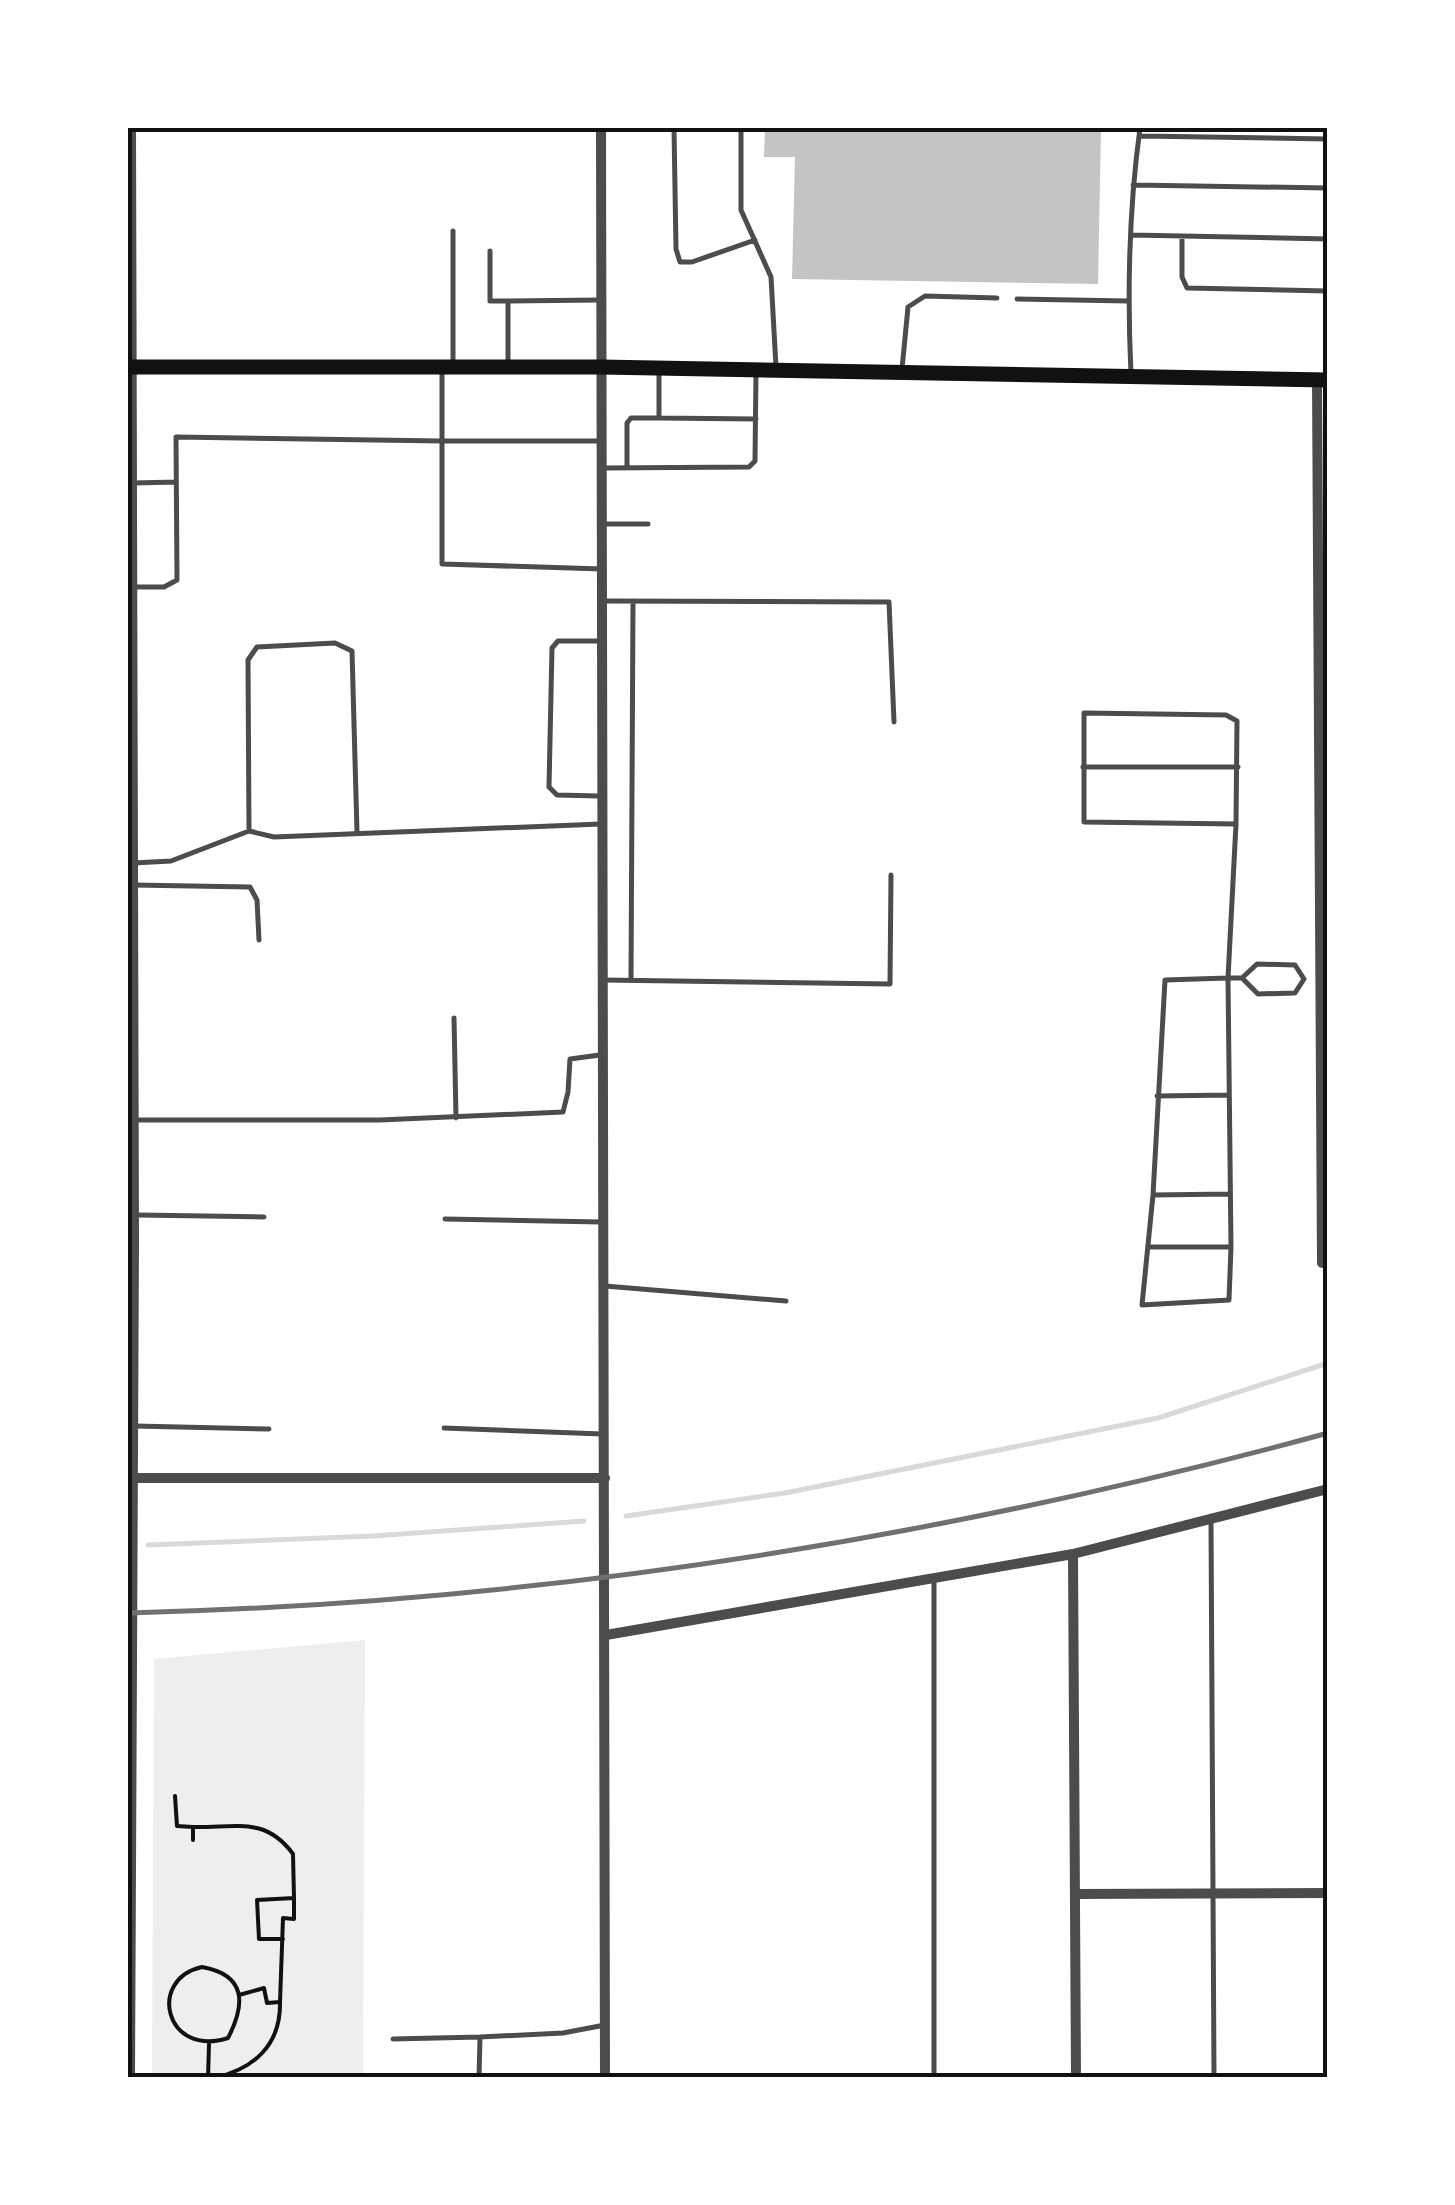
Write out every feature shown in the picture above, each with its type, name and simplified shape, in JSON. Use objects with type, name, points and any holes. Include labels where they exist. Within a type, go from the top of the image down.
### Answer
[{"type":"main road","points":[[130,366],[600,366],[1322,380]]},
{"type":"street","points":[[130,2078],[129,1478],[134,1215],[131,128]]},
{"type":"street","points":[[601,128],[604,2078]]},
{"type":"street","points":[[1322,380],[1322,1263]]},
{"type":"street","points":[[129,1478],[605,1478]]},
{"type":"street","points":[[606,1635],[1073,1554],[1328,1489]]},
{"type":"street","points":[[1073,1554],[1076,2078]]},
{"type":"street","points":[[1076,1894],[1328,1893]]},
{"type":"lane","points":[[674,128],[676,249],[680,262],[692,262],[755,240]]},
{"type":"lane","points":[[741,128],[742,210],[771,278],[776,370]]},
{"type":"lane","points":[[1132,376],[1128,300],[1133,185],[1140,128]]},
{"type":"lane","points":[[1139,136],[1328,138]]},
{"type":"lane","points":[[1133,185],[1328,188]]},
{"type":"lane","points":[[453,231],[442,440],[442,564],[602,569]]},
{"type":"lane","points":[[1131,235],[1328,239]]},
{"type":"lane","points":[[1182,237],[1182,277],[1187,288],[1328,291]]},
{"type":"lane","points":[[490,251],[490,300],[600,300]]},
{"type":"lane","points":[[902,372],[908,307],[924,296],[997,298]]},
{"type":"lane","points":[[1018,299],[1128,300]]},
{"type":"lane","points":[[508,301],[508,366]]},
{"type":"lane","points":[[659,368],[659,418]]},
{"type":"lane","points":[[601,468],[749,467],[755,460],[756,370]]},
{"type":"lane","points":[[627,468],[627,423],[631,418],[756,419]]},
{"type":"lane","points":[[132,587],[164,587],[177,580],[176,437],[601,442]]},
{"type":"lane","points":[[132,482],[176,482]]},
{"type":"lane","points":[[601,524],[648,524]]},
{"type":"lane","points":[[602,600],[889,602],[894,722]]},
{"type":"lane","points":[[631,980],[632,601]]},
{"type":"lane","points":[[602,642],[558,641],[552,648],[549,787],[557,796],[602,796]]},
{"type":"lane","points":[[249,831],[248,660],[257,646],[336,643],[352,652],[357,832]]},
{"type":"lane","points":[[1236,824],[1084,822],[1084,713],[1226,715],[1237,721],[1238,767],[1236,824],[1228,978],[1230,1300],[1142,1305],[1153,1195],[1165,980],[1228,978],[1242,978],[1258,964],[1295,965],[1304,979]]},
{"type":"lane","points":[[1083,768],[1238,767]]},
{"type":"lane","points":[[133,863],[171,861],[249,831],[274,837],[602,824]]},
{"type":"lane","points":[[603,980],[890,984],[891,875]]},
{"type":"lane","points":[[133,885],[250,887],[257,900],[259,940]]},
{"type":"lane","points":[[1242,978],[1258,994],[1294,993],[1304,979]]},
{"type":"lane","points":[[1304,979],[1321,980]]},
{"type":"lane","points":[[454,1018],[456,1118]]},
{"type":"lane","points":[[132,1120],[456,1118],[562,1112],[570,1059],[604,1055]]},
{"type":"lane","points":[[1157,1096],[1228,1095]]},
{"type":"lane","points":[[1153,1195],[1230,1194]]},
{"type":"lane","points":[[134,1215],[264,1217]]},
{"type":"lane","points":[[445,1219],[604,1222]]},
{"type":"lane","points":[[1149,1247],[1231,1247]]},
{"type":"lane","points":[[604,1286],[786,1301]]},
{"type":"lane","points":[[132,1426],[269,1429]]},
{"type":"lane","points":[[444,1428],[605,1434]]},
{"type":"lane","points":[[1211,1520],[1214,2078]]},
{"type":"lane","points":[[934,1578],[934,2078]]},
{"type":"lane","points":[[392,2039],[563,2033],[604,2025]]},
{"type":"lane","points":[[480,2037],[480,2078]]},
{"type":"path","points":[[175,1796],[178,1826],[270,1830],[293,1854],[294,1919],[283,1918],[280,2014],[272,2040],[257,2061],[243,2070],[211,2078],[209,2044]]},
{"type":"path","points":[[194,1827],[194,1840]]},
{"type":"path","points":[[282,1940],[258,1939],[257,1900],[294,1898]]},
{"type":"path","points":[[202,1967],[230,1977],[239,1995],[238,2020],[228,2038],[209,2044],[192,2040],[172,2021],[170,1997],[175,1985],[192,1970],[202,1967]]},
{"type":"path","points":[[239,1995],[264,1988],[268,2003],[280,2002]]},
{"type":"shaded area","points":[[365,1640],[363,2077],[152,2078],[154,1659]]},
{"type":"building","points":[[765,128],[1101,128],[1098,284],[792,279],[795,157],[764,157]]},
{"type":"waterway","points":[[626,1516],[785,1493],[1158,1418],[1328,1363]]},
{"type":"waterway","points":[[148,1545],[373,1536],[584,1521]]},
{"type":"railway","points":[[128,1613],[432,1596],[733,1559],[1032,1505],[1328,1433]]}]
